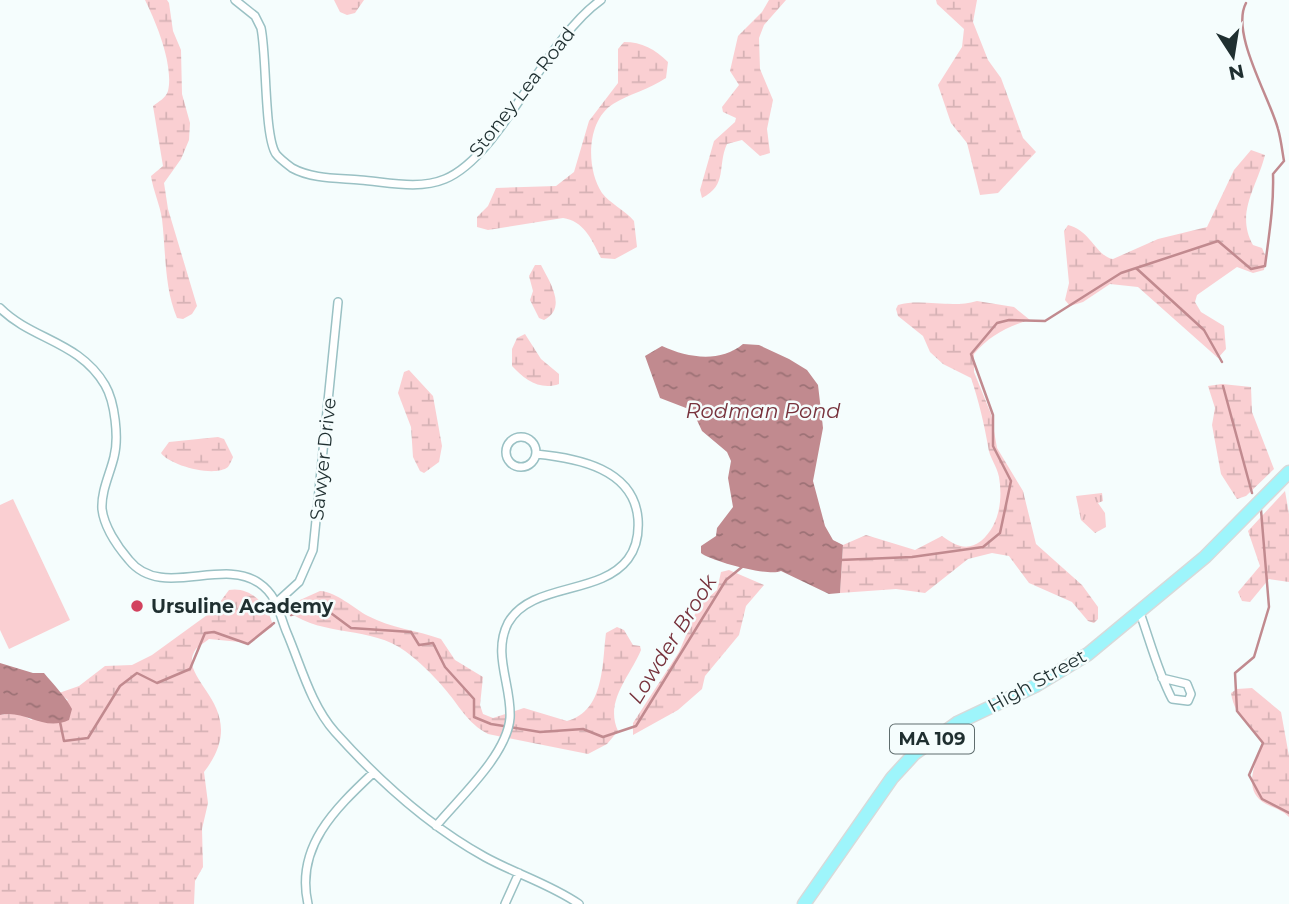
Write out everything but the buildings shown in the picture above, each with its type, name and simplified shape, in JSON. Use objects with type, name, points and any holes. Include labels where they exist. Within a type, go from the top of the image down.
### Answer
[{"type":"main road","name":"High Street","points":[[804,904],[892,778],[914,754],[957,723],[1070,666],[1140,613],[1205,557],[1289,472]]},
{"type":"street","name":"Stoney Lea Road","points":[[237,0],[255,16],[261,28],[268,117],[276,154],[292,168],[315,176],[423,184],[443,180],[460,170],[487,142],[570,29],[601,0]]},
{"type":"street","name":"Sawyer Drive","points":[[277,602],[299,582],[313,550],[338,302]]},
{"type":"street","points":[[0,308],[19,323],[68,347],[99,376],[108,390],[116,448],[104,490],[102,509],[109,529],[131,563],[145,572],[164,577],[246,577],[262,585],[277,602],[313,700],[334,730],[373,773],[436,826],[471,849],[555,889],[579,904]]},
{"type":"street","points":[[522,437],[531,441],[536,454],[532,463],[517,467],[509,462],[505,452],[509,442],[522,437]]},
{"type":"street","points":[[436,826],[498,752],[508,725],[501,648],[508,624],[515,614],[533,602],[616,570],[628,559],[638,541],[637,507],[618,476],[575,461],[536,454]]},
{"type":"street","points":[[1140,613],[1162,678]]},
{"type":"street","points":[[308,904],[305,880],[312,846],[327,820],[373,773]]},
{"type":"street","points":[[505,904],[519,873]]},
{"type":"green space","points":[[145,0],[167,0],[169,3],[173,31],[181,50],[182,94],[190,123],[189,140],[181,159],[164,183],[168,209],[197,306],[192,314],[183,319],[177,318],[170,294],[162,219],[151,176],[163,166],[153,106],[167,93],[169,81],[159,32]]},
{"type":"green space","points":[[334,0],[364,0],[355,13],[347,15],[340,12]]},
{"type":"green space","points":[[769,0],[786,0],[764,25],[759,38],[760,69],[773,100],[767,129],[770,153],[760,156],[742,140],[727,144],[719,181],[710,193],[702,198],[700,190],[714,141],[736,118],[723,112],[722,107],[739,85],[730,71],[738,36],[762,12]]},
{"type":"green space","points":[[936,0],[977,0],[973,22],[988,60],[1001,78],[1023,138],[1036,152],[998,193],[980,195],[967,143],[951,123],[938,85],[962,47],[964,29]]},
{"type":"green space","points":[[624,42],[648,47],[668,62],[666,78],[613,104],[604,112],[593,133],[591,159],[597,183],[605,197],[634,221],[637,247],[615,259],[601,258],[582,227],[563,218],[488,230],[477,227],[477,217],[488,206],[496,188],[556,186],[574,172],[589,121],[618,83],[618,49]]},
{"type":"green space","points":[[1251,150],[1265,155],[1249,200],[1246,222],[1253,245],[1262,248],[1266,257],[1264,270],[1253,273],[1237,267],[1197,295],[1195,302],[1201,312],[1224,326],[1226,349],[1218,358],[1138,287],[1110,284],[1083,302],[1070,306],[1065,300],[1069,283],[1064,231],[1068,225],[1082,232],[1102,254],[1113,259],[1158,239],[1207,227],[1234,170]]},
{"type":"green space","points":[[535,265],[541,265],[552,286],[556,302],[551,315],[544,320],[539,318],[530,300],[533,291],[529,276]]},
{"type":"green space","points":[[977,301],[1014,307],[1030,320],[999,332],[986,342],[974,354],[974,372],[991,414],[997,448],[1023,491],[1036,544],[1082,585],[1098,607],[1098,619],[1094,623],[1088,621],[1072,602],[1029,583],[1009,556],[992,553],[968,559],[925,593],[896,589],[840,593],[843,545],[866,535],[915,550],[942,536],[966,547],[981,541],[996,520],[1000,503],[999,477],[989,450],[971,378],[943,364],[930,352],[923,336],[898,316],[896,309],[898,305],[907,303],[957,304]]},
{"type":"green space","points":[[525,334],[541,359],[559,374],[559,384],[539,385],[512,366],[512,349],[517,338]]},
{"type":"green space","points":[[409,370],[433,396],[442,446],[439,462],[424,473],[420,471],[413,457],[411,427],[398,393],[404,372]]},
{"type":"green space","points":[[1222,384],[1251,387],[1252,412],[1274,469],[1246,496],[1237,499],[1221,474],[1212,425],[1215,408],[1208,386]]},
{"type":"green space","points":[[218,437],[224,439],[233,457],[228,467],[221,470],[192,469],[173,462],[161,453],[169,442]]},
{"type":"green space","points":[[1285,491],[1289,514],[1289,582],[1269,579],[1250,602],[1242,601],[1238,592],[1260,566],[1248,531]]},
{"type":"green space","points":[[1102,493],[1103,501],[1098,503],[1105,513],[1106,527],[1095,533],[1081,520],[1076,496]]},
{"type":"green space","points":[[13,499],[70,620],[9,649],[0,630],[0,505]]},
{"type":"green space","points":[[729,570],[764,585],[746,606],[739,635],[705,676],[702,689],[678,710],[633,735],[633,723],[679,652],[698,607],[717,590],[721,572]]},
{"type":"green space","points":[[229,590],[252,594],[268,611],[273,626],[250,643],[209,639],[196,649],[192,660],[195,672],[218,712],[221,729],[217,749],[204,772],[208,803],[202,829],[203,867],[195,881],[194,904],[0,904],[0,715],[18,712],[31,720],[68,700],[59,693],[79,686],[105,666],[132,665],[152,655],[214,610]]},
{"type":"green space","points":[[320,591],[339,597],[377,620],[441,639],[455,660],[483,677],[480,705],[483,714],[493,718],[524,708],[567,721],[579,716],[595,697],[602,671],[606,633],[617,627],[624,630],[633,645],[640,646],[641,650],[616,699],[614,709],[618,731],[607,744],[588,754],[488,734],[469,719],[421,664],[392,643],[317,625],[289,612],[291,604]]},
{"type":"green space","points":[[1252,688],[1281,712],[1289,756],[1289,817],[1266,804],[1254,791],[1252,776],[1262,744],[1236,709],[1231,693],[1237,689]]},
{"type":"water","name":"Rodman Pond","points":[[743,344],[759,345],[789,359],[807,370],[818,385],[823,428],[813,481],[825,526],[833,540],[843,545],[840,593],[829,594],[781,571],[765,572],[740,567],[701,553],[701,546],[716,536],[717,528],[733,507],[728,478],[731,461],[727,452],[702,431],[695,416],[686,408],[660,398],[645,356],[662,346],[693,356],[714,356],[734,350]]},
{"type":"water","points":[[0,663],[33,673],[44,673],[72,709],[69,720],[51,723],[18,715],[0,715]]},
{"type":"waterway","name":"Lowder Brook","points":[[840,560],[912,557],[983,547],[1000,533],[1011,481],[993,446],[993,415],[971,354],[997,323],[1009,320],[1045,321],[1121,273],[1218,241],[1251,269],[1265,266],[1273,174],[1284,161],[1274,116],[1247,48],[1242,16],[1246,3]]},
{"type":"waterway","points":[[1136,268],[1204,330],[1222,362]]},
{"type":"waterway","points":[[1223,386],[1252,493]]},
{"type":"waterway","points":[[1261,510],[1269,607],[1254,657],[1235,673],[1237,711],[1263,743],[1249,775],[1262,799],[1289,813]]},
{"type":"waterway","name":"Lowder Brook","points":[[291,615],[320,605],[351,628],[411,632],[419,645],[433,643],[445,667],[474,699],[474,717],[491,724],[540,732],[583,729],[603,737],[636,726],[726,580],[742,567]]},
{"type":"waterway","name":"Lowder Brook","points":[[60,722],[64,741],[88,738],[120,686],[137,673],[157,683],[190,669],[205,633],[214,632],[248,644],[274,623]]},
{"type":"place","name":"Ursuline Academy","points":[[137,606]]}]
